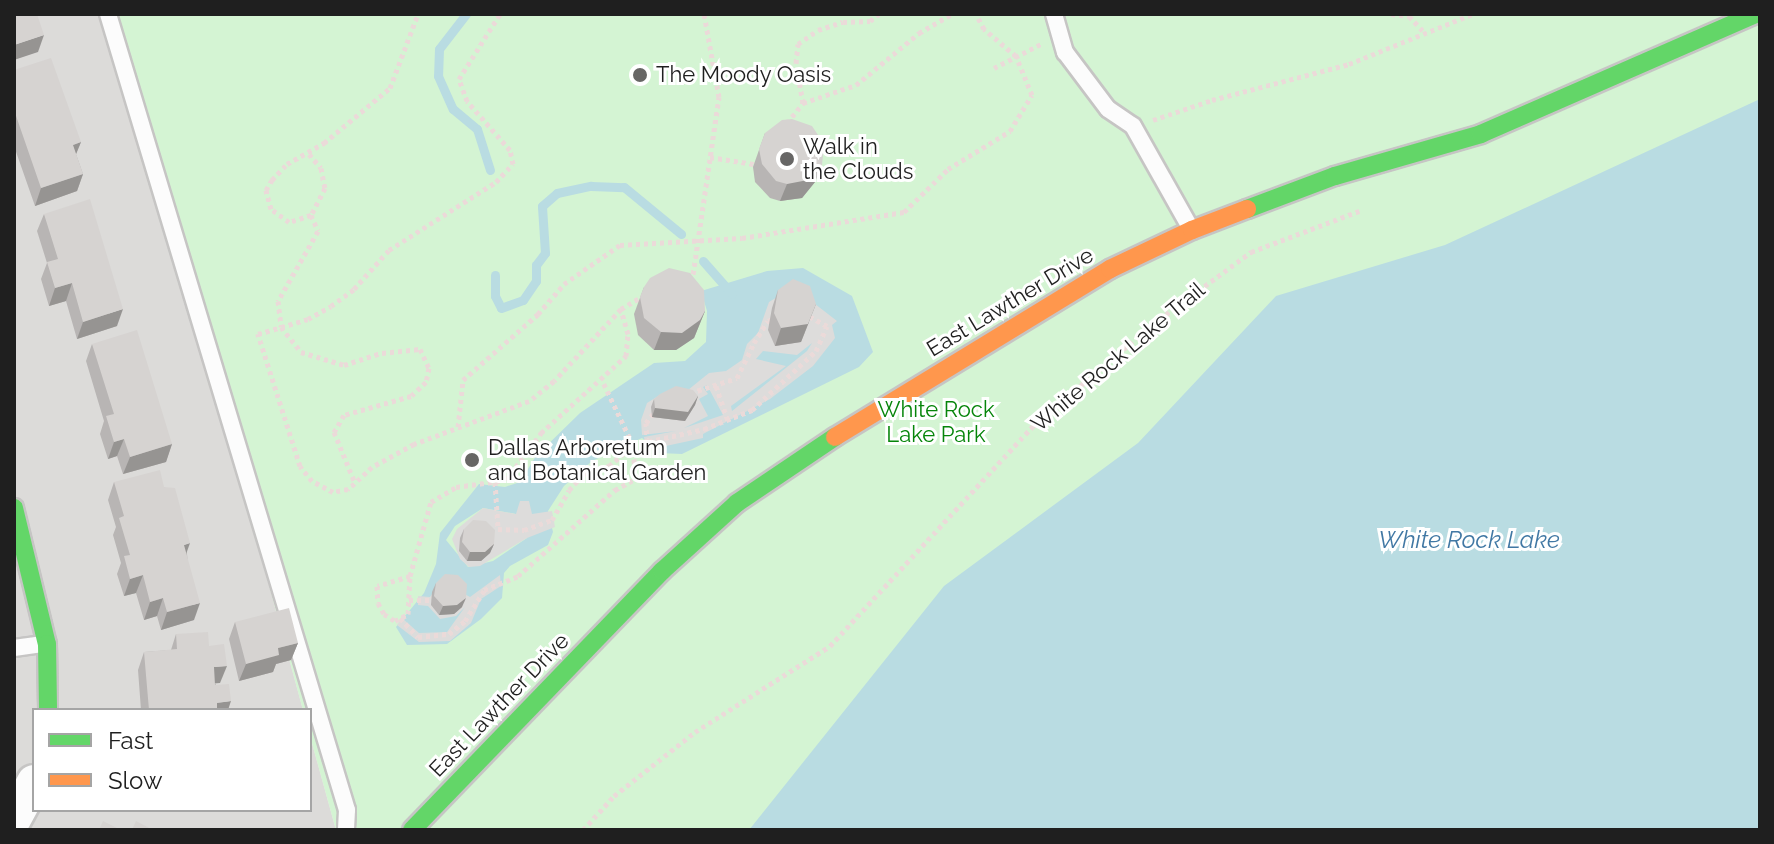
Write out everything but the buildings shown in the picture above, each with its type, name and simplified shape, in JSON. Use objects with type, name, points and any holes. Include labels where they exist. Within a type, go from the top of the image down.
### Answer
[{"type":"street","name":"East Lawther Drive","points":[[412,830],[662,571],[737,503],[781,470],[1054,302],[1110,269],[1192,230],[1335,176],[1481,134],[1756,14]]},
{"type":"street","points":[[14,508],[47,644],[48,708]]},
{"type":"street","points":[[14,819],[32,786]]},
{"type":"lane","points":[[108,14],[347,810],[346,830]]},
{"type":"lane","points":[[1054,14],[1065,52],[1108,109],[1133,126],[1192,230]]},
{"type":"lane","points":[[14,648],[47,644]]},
{"type":"path","points":[[309,154],[321,168],[325,188],[311,215],[289,222],[271,209],[266,190],[287,164],[309,154],[390,88],[418,14]]},
{"type":"path","points":[[500,14],[459,79],[467,101],[510,150],[513,164],[496,182],[389,250],[354,289],[331,306],[308,319],[258,334],[300,466],[312,481],[333,492],[348,489],[372,467],[414,444],[529,401],[554,381],[621,309],[644,295],[656,302]]},
{"type":"path","points":[[689,295],[719,97],[704,14]]},
{"type":"path","points":[[803,103],[796,63],[798,44],[818,30],[843,22],[870,21],[879,14]]},
{"type":"path","points":[[796,130],[785,126],[803,103],[856,85],[888,56],[952,14]]},
{"type":"path","points":[[458,427],[463,380],[538,314],[564,284],[620,245],[742,238],[904,212],[948,169],[1010,131],[1032,95],[1016,56],[984,29],[976,14]]},
{"type":"path","points":[[1391,14],[1409,16],[1425,33]]},
{"type":"path","points":[[1133,126],[1212,100],[1349,64],[1473,14]]},
{"type":"path","points":[[994,68],[1061,37]]},
{"type":"path","points":[[710,157],[753,167],[770,162]]},
{"type":"path","name":"White Rock Lake Trail","points":[[583,830],[614,796],[695,732],[830,646],[1032,427],[1153,324],[1251,252],[1372,206]]},
{"type":"path","points":[[311,215],[318,231],[278,301],[281,327],[301,352],[344,365],[382,353],[420,349],[429,368],[426,382],[411,396],[344,415],[334,432],[355,483]]},
{"type":"path","points":[[410,576],[377,586],[384,614],[395,621],[408,614],[410,576],[431,502],[456,487],[506,480],[541,433],[626,356],[628,334],[621,309]]},
{"type":"path","points":[[680,397],[737,378],[768,321],[787,313]]},
{"type":"path","points":[[495,482],[498,529],[524,530],[552,520],[569,490],[584,474],[609,466],[633,444],[728,420],[752,410],[816,351],[827,326],[813,316],[800,315]]},
{"type":"path","points":[[400,618],[418,637],[449,634],[465,621],[470,602],[484,590],[518,576],[615,490],[635,479],[633,444],[602,380]]},
{"type":"path","points":[[716,386],[728,420]]},
{"type":"path","points":[[647,442],[646,423],[650,415],[666,403]]},
{"type":"path","points":[[409,600],[446,600]]},
{"type":"shaded area","points":[[14,14],[113,14],[302,708],[32,708],[32,812],[312,812],[312,743],[336,830],[14,830]]},
{"type":"green space","name":"White Rock Lake Park","points":[[113,14],[1760,14],[1760,830],[336,830],[312,743],[312,708],[302,708]]},
{"type":"water","name":"White Rock Lake","points":[[1760,99],[1760,830],[749,830],[944,586],[1138,443],[1276,296],[1445,245]]},
{"type":"water","points":[[803,268],[852,296],[873,352],[859,367],[682,454],[659,453],[642,438],[592,461],[564,486],[548,511],[553,532],[548,545],[510,566],[504,573],[502,598],[481,619],[447,644],[407,645],[396,627],[424,593],[436,564],[440,533],[479,484],[505,487],[520,482],[536,456],[580,413],[654,363],[685,361],[706,342],[707,311],[701,291],[767,271]],"holes":[[[483,508],[516,514],[527,538],[493,561],[468,567],[446,540],[455,526]]]},
{"type":"pier","points":[[784,293],[806,297],[837,321],[832,325],[835,338],[813,366],[770,399],[703,434],[703,438],[647,450],[644,437],[676,431],[642,435],[641,420],[647,403],[663,393],[688,390],[709,373],[726,371],[742,360],[747,344],[758,333],[769,302]],"holes":[[[812,343],[807,351],[732,411],[731,406],[786,366],[756,359],[763,351],[797,355]],[[707,385],[723,415],[684,428],[708,416],[699,399],[708,394],[703,387]]]},
{"type":"pier","points":[[520,501],[529,501],[532,514],[552,511],[555,527],[527,538],[480,566],[469,567],[460,559],[452,539],[457,529],[483,508],[516,514]]},
{"type":"pier","points":[[500,575],[501,586],[481,599],[471,623],[450,641],[419,642],[397,625],[402,618],[419,633],[447,632],[465,607],[456,616],[440,619],[428,606],[418,605],[418,596],[430,597],[441,581],[470,597]]},
{"type":"waterway","points":[[466,14],[439,49],[438,76],[453,109],[477,129],[490,170]]},
{"type":"waterway","points":[[495,275],[495,296],[501,308],[523,300],[536,281],[536,265],[545,253],[542,206],[557,193],[591,186],[624,187],[681,234]]},
{"type":"waterway","points":[[703,261],[732,294]]},
{"type":"traffic: fast","points":[[1247,209],[1335,176],[1481,134],[1756,14]]},
{"type":"traffic: fast","points":[[412,830],[662,571],[737,503],[835,437]]},
{"type":"traffic: fast","points":[[14,508],[47,644],[48,708]]},
{"type":"traffic: slow","points":[[835,437],[1110,269],[1192,230],[1247,209]]},
{"type":"place","name":"The Moody Oasis","points":[[640,75]]},
{"type":"place","name":"Walk in the Clouds","points":[[787,159]]},
{"type":"place","name":"Dallas Arboretum and Botanical Garden","points":[[472,460]]}]
